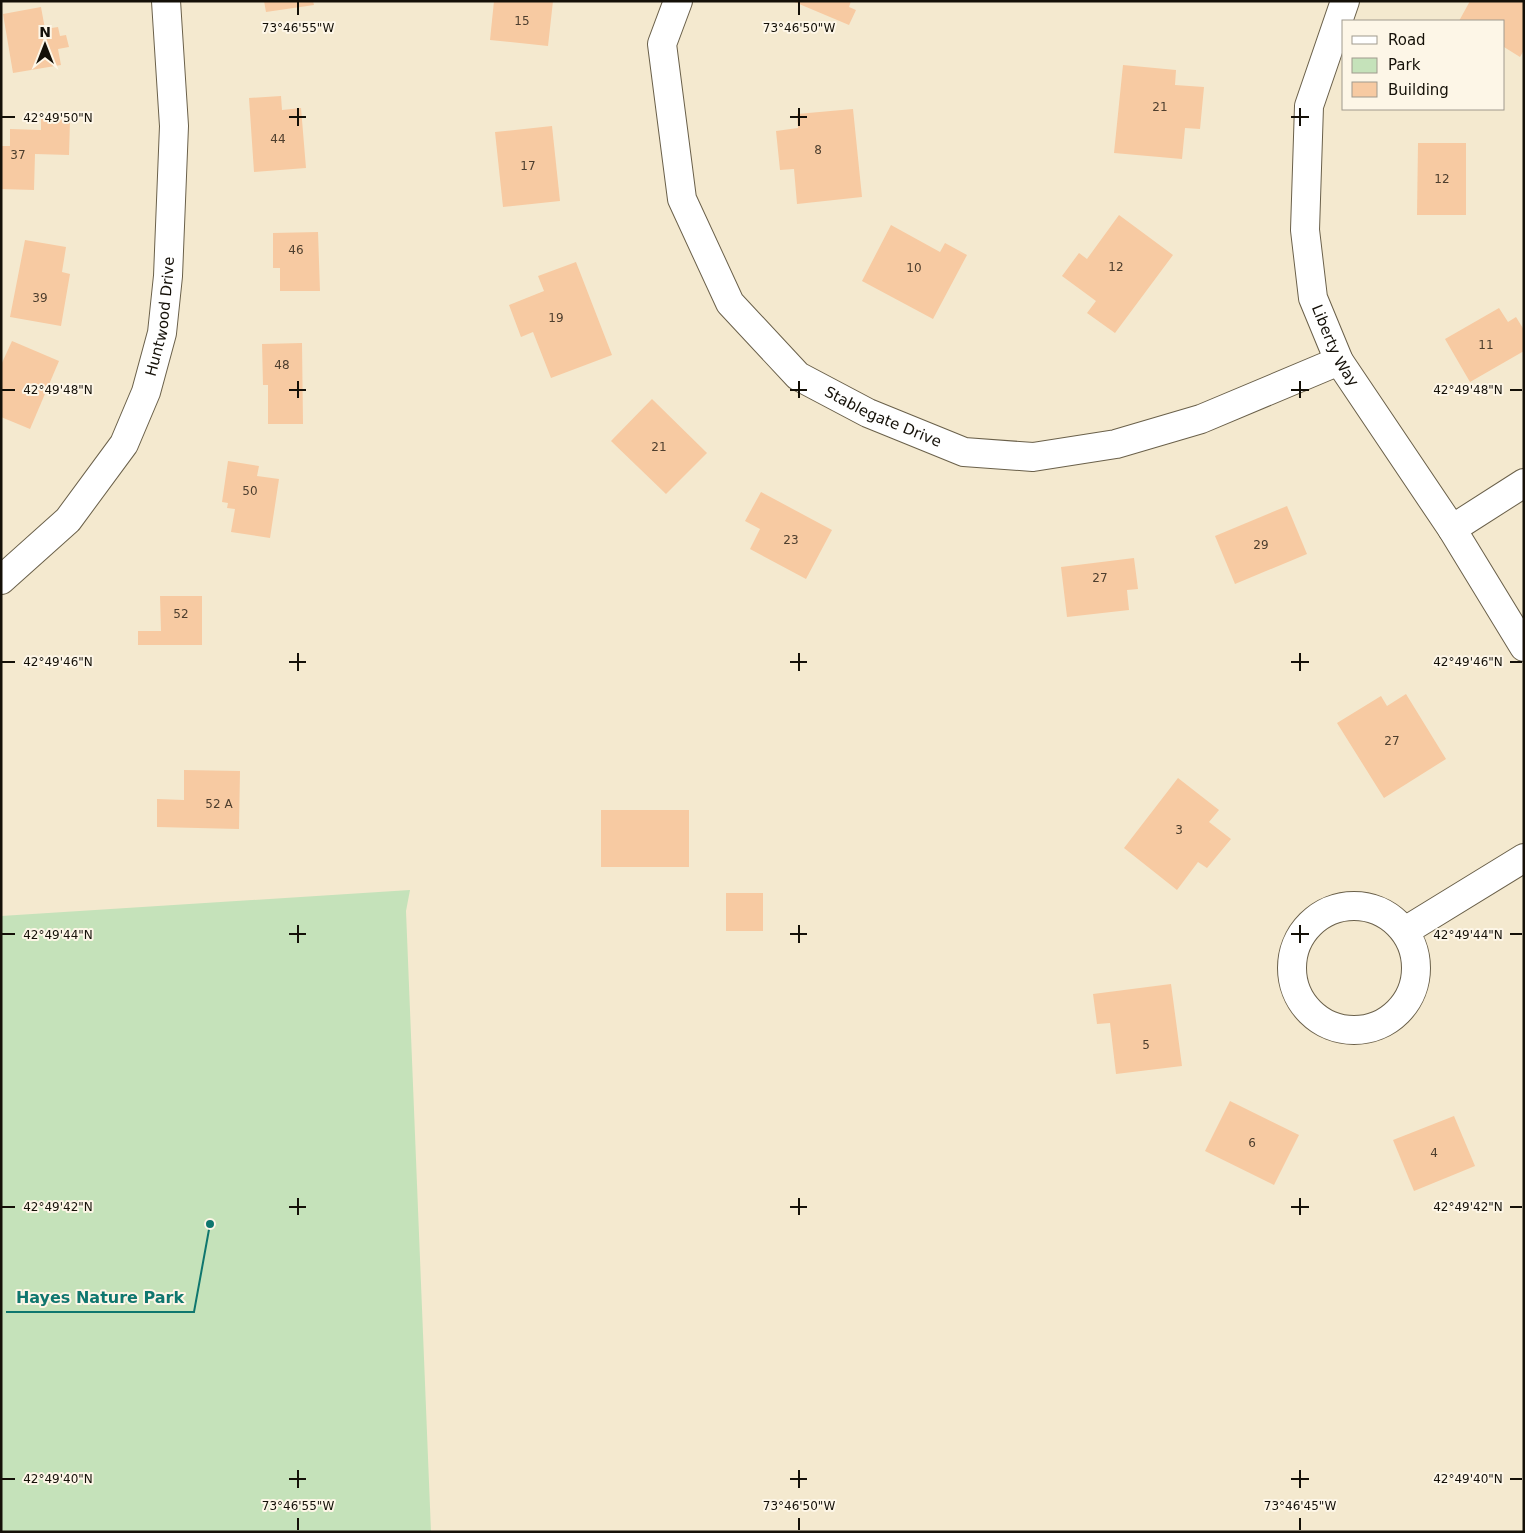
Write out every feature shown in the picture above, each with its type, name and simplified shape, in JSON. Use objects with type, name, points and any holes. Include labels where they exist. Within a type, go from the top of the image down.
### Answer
[{"type":"street","name":"Huntwood Drive","points":[[1,580],[68,520],[124,444],[146,392],[162,333],[168,276],[174,126],[166,1]]},
{"type":"street","name":"Stablegate Drive","points":[[678,1],[662,44],[682,199],[730,303],[798,376],[868,413],[964,452],[1033,457],[1116,444],[1201,419],[1339,361]]},
{"type":"street","name":"Liberty Way","points":[[1344,1],[1309,106],[1306,230],[1313,298],[1339,361],[1452,529],[1524,648]]},
{"type":"street","points":[[1452,529],[1524,483]]},
{"type":"street","points":[[1405,931],[1524,858]]},
{"type":"street","points":[[1360,905],[1377,910],[1393,918],[1405,931],[1413,947],[1417,965],[1415,983],[1408,999],[1397,1013],[1382,1023],[1365,1029],[1347,1030],[1330,1026],[1314,1016],[1302,1004],[1294,988],[1291,970],[1292,952],[1299,936],[1310,922],[1325,912],[1342,906],[1360,905]]},
{"type":"green space","points":[[410,890],[406,911],[431,1532],[1,1532],[1,916]]},
{"type":"building","points":[[264,1],[313,1],[314,5],[266,12]]},
{"type":"building","points":[[494,1],[553,1],[548,46],[490,40]]},
{"type":"building","points":[[792,1],[851,1],[849,7],[856,10],[849,25]]},
{"type":"building","points":[[1470,1],[1524,1],[1524,50],[1520,57],[1505,48],[1505,20],[1460,20]]},
{"type":"building","points":[[41,7],[45,29],[58,27],[60,36],[66,35],[69,47],[58,49],[61,65],[13,73],[3,14]]},
{"type":"building","points":[[1123,65],[1176,70],[1175,85],[1204,87],[1200,129],[1185,128],[1182,159],[1114,153]]},
{"type":"building","points":[[281,96],[282,110],[301,108],[306,168],[254,172],[249,98]]},
{"type":"building","points":[[853,109],[862,197],[797,204],[794,169],[780,170],[776,131],[798,128],[797,114]]},
{"type":"building","points":[[41,119],[70,120],[69,155],[35,154],[34,190],[1,189],[1,146],[10,146],[10,129],[41,130]]},
{"type":"building","points":[[552,126],[560,201],[503,207],[495,132]]},
{"type":"building","points":[[1418,143],[1466,143],[1466,215],[1417,215]]},
{"type":"building","points":[[1119,215],[1173,255],[1115,333],[1087,313],[1096,301],[1062,276],[1079,253],[1087,259]]},
{"type":"building","points":[[891,225],[940,252],[945,243],[967,255],[933,319],[862,281]]},
{"type":"building","points":[[318,232],[320,291],[280,291],[280,268],[273,268],[273,233]]},
{"type":"building","points":[[25,240],[66,247],[62,272],[70,274],[61,326],[10,317]]},
{"type":"building","points":[[576,262],[612,355],[551,378],[533,332],[521,337],[509,305],[544,291],[538,276]]},
{"type":"building","points":[[1499,308],[1508,322],[1516,317],[1524,330],[1524,351],[1470,382],[1445,339]]},
{"type":"building","points":[[12,341],[59,361],[30,429],[1,417],[1,365]]},
{"type":"building","points":[[302,343],[303,424],[268,424],[268,385],[263,385],[262,344]]},
{"type":"building","points":[[652,399],[707,453],[666,494],[611,441]]},
{"type":"building","points":[[228,461],[259,466],[257,476],[279,479],[270,538],[231,532],[235,509],[227,508],[228,503],[222,502]]},
{"type":"building","points":[[761,492],[832,530],[806,579],[750,549],[760,529],[745,521]]},
{"type":"building","points":[[1287,506],[1307,554],[1235,584],[1215,536]]},
{"type":"building","points":[[1134,558],[1138,589],[1127,590],[1129,610],[1067,617],[1061,567]]},
{"type":"building","points":[[160,596],[202,596],[202,645],[138,645],[138,631],[161,631]]},
{"type":"building","points":[[1406,694],[1446,759],[1384,798],[1337,723],[1381,696],[1387,706]]},
{"type":"building","points":[[184,770],[240,771],[239,829],[157,827],[157,799],[184,800]]},
{"type":"building","points":[[1178,778],[1219,810],[1209,822],[1231,839],[1207,868],[1198,862],[1177,890],[1124,848]]},
{"type":"building","points":[[601,810],[689,810],[689,867],[601,867]]},
{"type":"building","points":[[726,893],[763,893],[763,931],[726,931]]},
{"type":"building","points":[[1171,984],[1182,1066],[1116,1074],[1110,1023],[1097,1024],[1093,994]]},
{"type":"building","points":[[1230,1101],[1299,1135],[1274,1185],[1205,1151]]},
{"type":"building","points":[[1454,1116],[1475,1166],[1414,1191],[1393,1140]]},
{"type":"place","name":"Hayes Nature Park","points":[[210,1224]]}]
